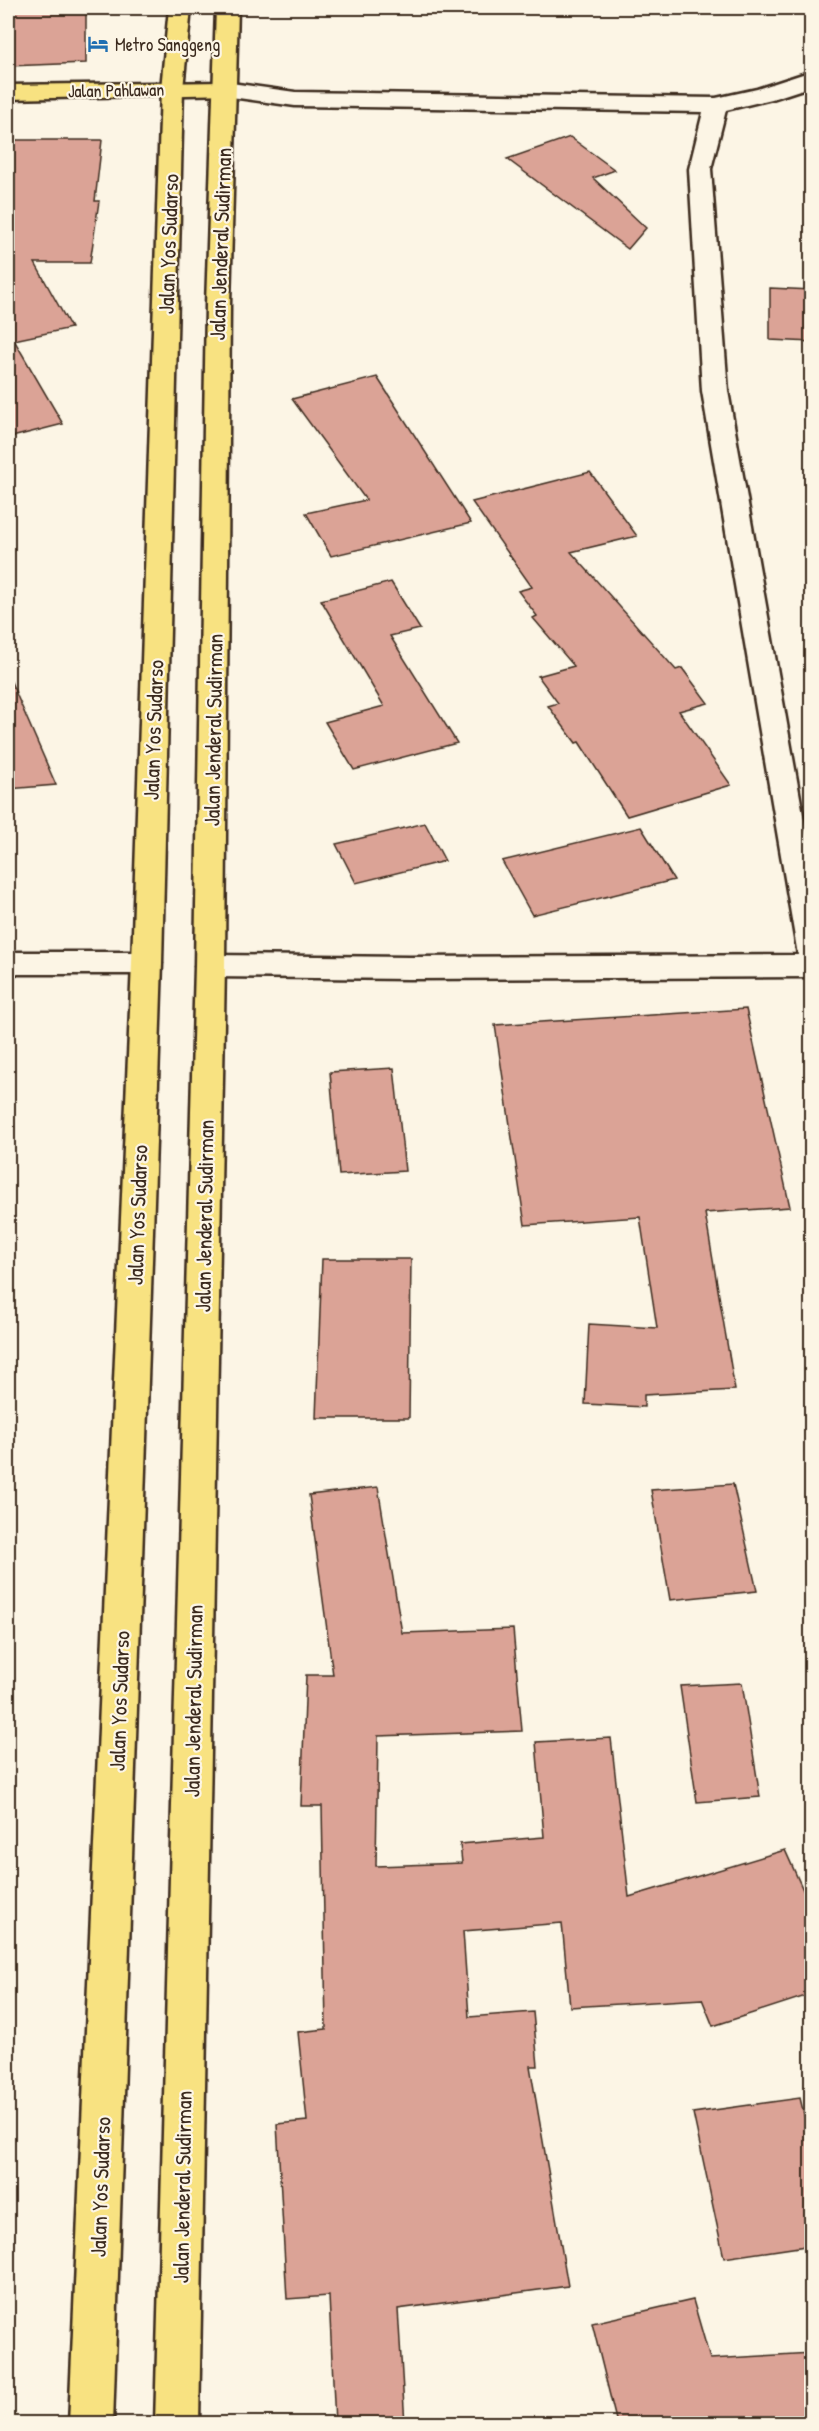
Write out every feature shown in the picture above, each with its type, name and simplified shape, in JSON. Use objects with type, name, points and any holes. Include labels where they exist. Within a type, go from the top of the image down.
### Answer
[{"type":"main road","name":"Jalan Yos Sudarso","points":[[91,2424],[147,963],[172,99],[180,8]]},
{"type":"main road","name":"Jalan Jenderal Sudirman","points":[[177,2424],[210,966],[218,305],[226,8]]},
{"type":"main road","name":"Jalan Pahlawan","points":[[8,92],[224,99]]},
{"type":"main road","name":"Jalan Pahlawan","points":[[8,112],[172,99]]},
{"type":"street","points":[[224,99],[716,105],[751,99],[812,78]]},
{"type":"street","points":[[716,105],[699,169],[715,391],[812,954]]},
{"type":"street","points":[[8,963],[147,963]]},
{"type":"street","points":[[210,966],[421,968],[812,966]]},
{"type":"building","points":[[8,8],[86,8],[86,63],[8,66]]},
{"type":"building","points":[[570,137],[615,170],[593,178],[646,228],[628,249],[507,159]]},
{"type":"building","points":[[8,140],[102,140],[95,201],[99,201],[90,263],[35,263],[71,328],[14,340],[63,424],[8,438]]},
{"type":"building","points":[[770,288],[812,290],[812,342],[770,340]]},
{"type":"building","points":[[377,377],[471,523],[331,556],[306,513],[366,500],[292,399]]},
{"type":"building","points":[[590,472],[637,536],[571,552],[676,670],[682,668],[708,703],[679,711],[731,785],[627,816],[579,742],[576,743],[548,706],[558,703],[538,676],[574,666],[533,618],[537,616],[518,591],[532,587],[472,502]]},
{"type":"building","points":[[391,582],[420,629],[390,636],[457,743],[354,770],[325,722],[384,706],[321,600]]},
{"type":"building","points":[[8,675],[56,785],[8,789]]},
{"type":"building","points":[[425,823],[445,861],[356,883],[336,844]]},
{"type":"building","points":[[641,827],[674,880],[532,915],[502,861]]},
{"type":"building","points":[[746,1009],[790,1207],[705,1213],[735,1390],[644,1395],[644,1407],[585,1404],[589,1324],[657,1328],[640,1217],[525,1225],[495,1025]]},
{"type":"building","points":[[394,1068],[405,1171],[339,1175],[330,1072]]},
{"type":"building","points":[[322,1259],[411,1259],[409,1418],[316,1418]]},
{"type":"building","points":[[733,1484],[757,1591],[670,1600],[651,1490]]},
{"type":"building","points":[[378,1487],[402,1633],[513,1629],[522,1731],[378,1736],[376,1866],[462,1863],[460,1844],[544,1837],[536,1742],[611,1738],[629,1897],[785,1850],[812,1910],[812,1994],[713,2026],[702,1999],[570,2007],[562,1923],[463,1931],[469,2017],[533,2012],[538,2066],[530,2066],[568,2286],[398,2309],[405,2424],[335,2424],[329,2296],[287,2299],[277,2124],[307,2121],[298,2032],[326,2029],[322,1806],[301,1806],[306,1675],[333,1675],[309,1495]]},
{"type":"building","points":[[742,1683],[760,1797],[697,1802],[680,1686]]},
{"type":"building","points":[[800,2098],[812,2147],[812,2245],[724,2258],[693,2113]]},
{"type":"building","points":[[693,2300],[710,2359],[812,2353],[812,2424],[617,2424],[592,2323]]},
{"type":"place","name":"Metro Sanggeng","points":[[98,44]]}]
